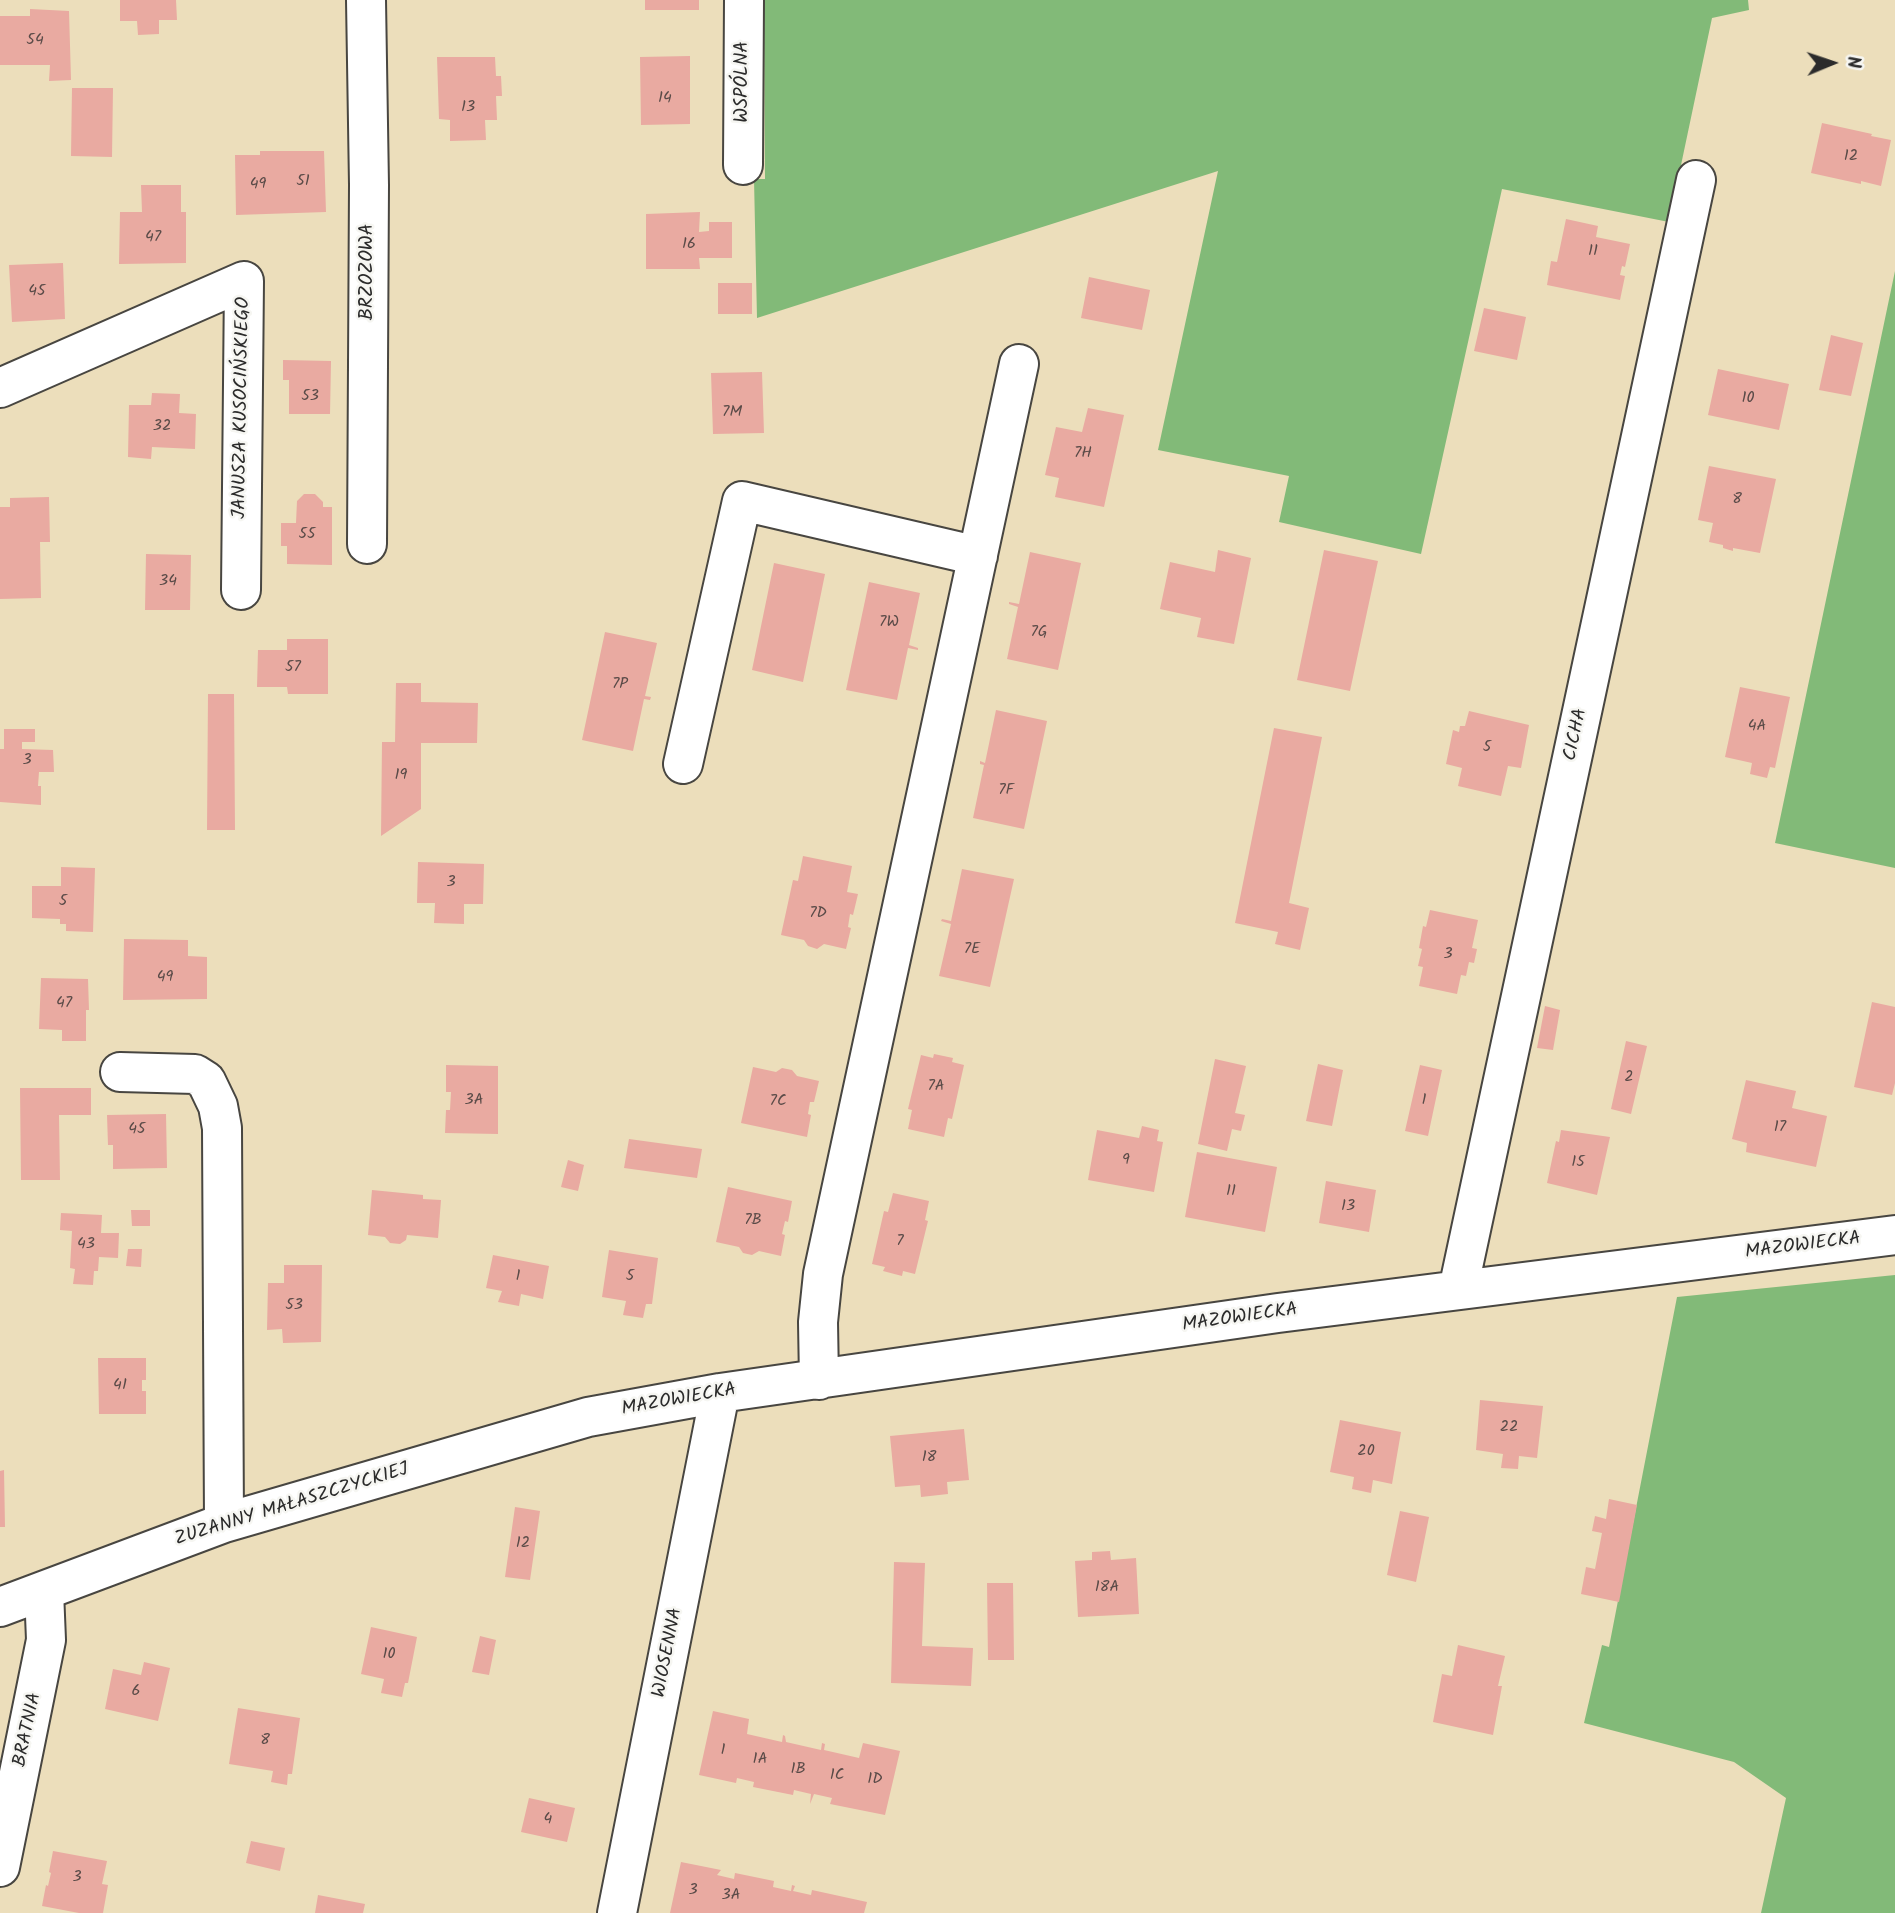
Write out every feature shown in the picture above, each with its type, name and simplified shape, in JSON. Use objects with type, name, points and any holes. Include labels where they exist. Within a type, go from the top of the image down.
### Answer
[{"type":"street","name":"BRZOZOWA","points":[[366,0],[369,185],[367,544]]},
{"type":"street","name":"WSPÓLNA","points":[[743,165],[744,0]]},
{"type":"street","name":"CICHA","points":[[1458,1290],[1696,180]]},
{"type":"street","name":"JANUSZA KUSOCIŃSKIEGO","points":[[0,388],[244,281],[241,590]]},
{"type":"street","points":[[819,1380],[818,1322],[823,1275],[1019,364]]},
{"type":"street","points":[[683,764],[741,501],[978,556]]},
{"type":"street","points":[[120,1072],[195,1074],[206,1081],[218,1106],[222,1128],[224,1523]]},
{"type":"street","name":"MAZOWIECKA","points":[[587,1417],[720,1393],[1278,1313],[1895,1236]]},
{"type":"street","name":"WIOSENNA","points":[[617,1913],[720,1393]]},
{"type":"street","name":"ZUZANNY MAŁASZCZYCKIEJ","points":[[0,1607],[224,1523],[587,1417]]},
{"type":"street","name":"BRATNIA","points":[[0,1867],[46,1640],[44,1591]]},
{"type":"green space","points":[[764,0],[1748,0],[1749,10],[1712,18],[1669,222],[1502,189],[1421,554],[1279,522],[1289,476],[1158,450],[1218,171],[757,318],[754,179],[765,179]]},
{"type":"green space","points":[[1895,271],[1895,868],[1775,843]]},
{"type":"green space","points":[[1895,1275],[1895,1913],[1761,1913],[1786,1798],[1734,1762],[1584,1723],[1602,1645],[1609,1647],[1677,1297]]},
{"type":"building","points":[[120,0],[176,0],[177,20],[159,20],[159,34],[138,35],[137,21],[120,21]]},
{"type":"building","points":[[645,0],[699,0],[699,10],[645,10]]},
{"type":"building","points":[[30,9],[69,11],[71,80],[49,81],[50,65],[0,65],[0,16],[30,16]]},
{"type":"building","points":[[690,56],[690,124],[641,125],[640,57]]},
{"type":"building","points":[[437,57],[495,57],[496,76],[501,76],[502,96],[496,96],[497,120],[485,120],[486,140],[450,141],[450,120],[439,119]]},
{"type":"building","points":[[72,88],[113,88],[112,157],[71,156]]},
{"type":"building","points":[[1822,123],[1891,140],[1881,186],[1811,173]]},
{"type":"building","points":[[260,151],[324,151],[326,212],[236,215],[235,155],[260,155]]},
{"type":"building","points":[[141,185],[181,185],[181,212],[186,212],[186,263],[119,264],[120,212],[142,212]]},
{"type":"building","points":[[700,212],[699,232],[709,231],[709,222],[732,222],[732,258],[699,258],[700,269],[646,269],[646,214]]},
{"type":"building","points":[[1566,219],[1598,226],[1596,237],[1630,244],[1625,267],[1622,266],[1620,275],[1625,276],[1620,300],[1547,285],[1551,261],[1557,262]]},
{"type":"building","points":[[63,263],[65,319],[12,322],[9,265]]},
{"type":"building","points":[[1089,277],[1150,290],[1142,330],[1081,318]]},
{"type":"building","points":[[718,283],[752,283],[752,314],[718,314]]},
{"type":"building","points":[[1484,308],[1526,317],[1517,360],[1474,351]]},
{"type":"building","points":[[1831,335],[1863,343],[1851,396],[1819,390]]},
{"type":"building","points":[[283,360],[331,361],[330,414],[289,414],[289,380],[283,380]]},
{"type":"building","points":[[1718,369],[1789,384],[1779,430],[1708,415]]},
{"type":"building","points":[[762,372],[764,433],[713,434],[711,373]]},
{"type":"building","points":[[152,393],[180,394],[179,413],[196,414],[195,449],[152,447],[151,459],[128,457],[129,405],[151,405]]},
{"type":"building","points":[[1088,408],[1124,415],[1104,507],[1055,497],[1059,478],[1045,475],[1056,427],[1082,432]]},
{"type":"building","points":[[1709,466],[1776,479],[1760,553],[1733,548],[1733,551],[1723,548],[1723,545],[1709,542],[1713,523],[1698,520]]},
{"type":"building","points":[[304,494],[315,494],[323,502],[323,507],[332,507],[332,565],[287,564],[287,546],[281,546],[281,523],[296,523],[297,501]]},
{"type":"building","points":[[49,497],[50,542],[40,542],[41,598],[0,599],[0,507],[10,507],[10,498]]},
{"type":"building","points":[[1218,550],[1251,558],[1234,644],[1197,637],[1201,618],[1160,609],[1170,562],[1215,572]]},
{"type":"building","points":[[1324,550],[1378,561],[1350,691],[1297,680]]},
{"type":"building","points":[[1030,552],[1081,563],[1058,670],[1007,659],[1018,607],[1009,602],[1019,604]]},
{"type":"building","points":[[146,554],[191,555],[190,610],[145,610]]},
{"type":"building","points":[[774,563],[825,574],[803,682],[752,670]]},
{"type":"building","points":[[869,582],[920,593],[909,645],[918,650],[908,648],[897,700],[846,690]]},
{"type":"building","points":[[605,632],[657,643],[645,696],[651,697],[650,700],[644,699],[633,751],[582,740]]},
{"type":"building","points":[[287,639],[328,639],[328,694],[288,694],[287,687],[257,687],[258,650],[287,650]]},
{"type":"building","points":[[396,683],[421,683],[421,702],[478,703],[477,743],[421,743],[421,809],[381,836],[382,742],[395,742]]},
{"type":"building","points":[[1740,687],[1790,697],[1775,768],[1770,767],[1767,778],[1750,774],[1752,763],[1725,757]]},
{"type":"building","points":[[208,694],[234,694],[235,830],[207,830]]},
{"type":"building","points":[[996,710],[1047,721],[1024,829],[973,818],[984,765],[980,764],[980,761],[985,763]]},
{"type":"building","points":[[1469,711],[1529,725],[1521,768],[1508,766],[1501,796],[1458,786],[1462,768],[1446,764],[1453,730],[1459,732],[1460,726],[1465,726]]},
{"type":"building","points":[[1274,728],[1322,737],[1289,903],[1309,908],[1300,950],[1275,944],[1278,932],[1235,923]]},
{"type":"building","points":[[4,729],[35,729],[35,742],[22,742],[22,749],[53,750],[54,772],[39,772],[41,805],[0,802],[0,749],[4,749]]},
{"type":"building","points":[[803,856],[852,866],[847,892],[858,894],[853,915],[850,914],[848,927],[851,928],[846,949],[824,944],[817,949],[808,946],[804,940],[781,935],[793,880],[798,881]]},
{"type":"building","points":[[418,862],[484,864],[483,904],[464,904],[464,924],[434,923],[435,903],[417,903]]},
{"type":"building","points":[[61,867],[95,868],[93,932],[66,931],[66,924],[60,924],[60,919],[32,918],[32,886],[61,886]]},
{"type":"building","points":[[962,869],[1014,879],[990,987],[939,976],[951,924],[941,921],[951,921]]},
{"type":"building","points":[[1430,910],[1478,920],[1472,948],[1477,949],[1474,963],[1469,962],[1466,976],[1461,975],[1457,994],[1419,986],[1423,967],[1418,966],[1422,949],[1419,948],[1423,926],[1426,927]]},
{"type":"building","points":[[124,939],[188,940],[188,956],[207,957],[207,999],[123,1000]]},
{"type":"building","points":[[41,978],[88,979],[86,1041],[62,1041],[62,1030],[39,1029]]},
{"type":"building","points":[[1872,1002],[1895,1007],[1895,1083],[1892,1095],[1854,1087]]},
{"type":"building","points":[[1545,1006],[1560,1010],[1553,1050],[1537,1048]]},
{"type":"building","points":[[1626,1041],[1647,1046],[1631,1114],[1611,1109]]},
{"type":"building","points":[[934,1054],[953,1058],[952,1062],[964,1065],[952,1119],[948,1118],[944,1137],[908,1129],[912,1110],[908,1109],[921,1055],[933,1058]]},
{"type":"building","points":[[1215,1059],[1246,1066],[1235,1113],[1245,1115],[1241,1131],[1232,1129],[1227,1151],[1198,1144]]},
{"type":"building","points":[[1318,1064],[1343,1070],[1332,1126],[1306,1121]]},
{"type":"building","points":[[446,1065],[498,1066],[498,1134],[445,1133],[446,1110],[450,1110],[451,1092],[446,1092]]},
{"type":"building","points":[[1420,1065],[1442,1070],[1428,1136],[1405,1131]]},
{"type":"building","points":[[753,1067],[776,1072],[782,1068],[792,1070],[797,1076],[819,1081],[814,1102],[810,1102],[808,1114],[811,1115],[807,1137],[741,1123]]},
{"type":"building","points":[[1746,1080],[1796,1091],[1792,1108],[1827,1116],[1816,1167],[1746,1152],[1747,1143],[1732,1139]]},
{"type":"building","points":[[20,1088],[91,1088],[91,1115],[59,1115],[60,1180],[21,1180]]},
{"type":"building","points":[[166,1114],[167,1168],[113,1169],[113,1145],[108,1145],[107,1115]]},
{"type":"building","points":[[1142,1126],[1159,1130],[1157,1141],[1163,1142],[1154,1192],[1088,1180],[1097,1130],[1139,1138]]},
{"type":"building","points":[[1561,1130],[1610,1137],[1597,1195],[1547,1183]]},
{"type":"building","points":[[629,1139],[702,1149],[697,1178],[624,1168]]},
{"type":"building","points":[[1197,1152],[1277,1167],[1265,1232],[1185,1217]]},
{"type":"building","points":[[568,1160],[584,1165],[578,1191],[561,1187]]},
{"type":"building","points":[[1326,1181],[1376,1190],[1369,1232],[1319,1223]]},
{"type":"building","points":[[728,1187],[792,1201],[788,1222],[785,1221],[782,1234],[785,1235],[781,1256],[759,1251],[752,1255],[743,1253],[739,1247],[716,1242]]},
{"type":"building","points":[[372,1190],[423,1195],[423,1199],[441,1200],[438,1238],[407,1235],[406,1240],[400,1244],[390,1243],[385,1237],[368,1235]]},
{"type":"building","points":[[893,1193],[929,1201],[925,1220],[928,1221],[915,1274],[903,1271],[902,1276],[883,1271],[885,1267],[872,1264],[884,1211],[888,1212]]},
{"type":"building","points":[[131,1210],[150,1210],[150,1226],[132,1226]]},
{"type":"building","points":[[61,1213],[102,1215],[101,1233],[119,1233],[118,1258],[99,1257],[93,1285],[73,1284],[75,1269],[70,1268],[72,1231],[60,1230]]},
{"type":"building","points":[[128,1249],[142,1249],[141,1267],[126,1266]]},
{"type":"building","points":[[609,1250],[658,1258],[652,1304],[646,1304],[643,1318],[623,1315],[626,1301],[602,1297]]},
{"type":"building","points":[[493,1255],[549,1266],[543,1299],[521,1294],[519,1306],[498,1302],[502,1291],[486,1288]]},
{"type":"building","points":[[284,1265],[322,1265],[321,1342],[283,1343],[282,1329],[267,1330],[268,1283],[284,1283]]},
{"type":"building","points":[[98,1358],[146,1358],[146,1380],[142,1380],[142,1391],[146,1391],[146,1414],[99,1414]]},
{"type":"building","points":[[1480,1400],[1543,1406],[1537,1458],[1519,1456],[1518,1469],[1501,1468],[1503,1454],[1476,1450]]},
{"type":"building","points":[[1340,1420],[1401,1432],[1392,1484],[1373,1480],[1371,1493],[1352,1489],[1354,1477],[1330,1472]]},
{"type":"building","points":[[964,1429],[969,1480],[947,1482],[948,1494],[921,1497],[920,1485],[895,1487],[890,1436]]},
{"type":"building","points":[[4,1470],[5,1527],[0,1527],[0,1471]]},
{"type":"building","points":[[1609,1499],[1637,1505],[1619,1602],[1581,1594],[1586,1567],[1595,1569],[1602,1533],[1592,1531],[1595,1516],[1606,1519]]},
{"type":"building","points":[[515,1507],[540,1511],[530,1580],[505,1577]]},
{"type":"building","points":[[1400,1511],[1429,1517],[1416,1582],[1387,1575]]},
{"type":"building","points":[[1110,1551],[1111,1560],[1136,1558],[1139,1614],[1078,1617],[1075,1561],[1092,1560],[1092,1552]]},
{"type":"building","points":[[894,1562],[925,1563],[922,1646],[973,1648],[971,1686],[891,1683]]},
{"type":"building","points":[[987,1583],[1013,1583],[1014,1660],[988,1660]]},
{"type":"building","points":[[371,1627],[417,1637],[408,1683],[405,1683],[402,1697],[381,1693],[384,1679],[361,1674]]},
{"type":"building","points":[[480,1636],[496,1640],[489,1675],[472,1672]]},
{"type":"building","points":[[1458,1645],[1505,1656],[1498,1686],[1502,1686],[1493,1735],[1433,1722],[1442,1674],[1452,1676]]},
{"type":"building","points":[[144,1662],[170,1668],[158,1721],[105,1709],[113,1669],[141,1675]]},
{"type":"building","points":[[238,1708],[300,1718],[292,1774],[288,1774],[287,1785],[271,1782],[273,1771],[229,1764]]},
{"type":"building","points":[[713,1711],[749,1719],[747,1734],[782,1742],[783,1735],[786,1742],[821,1750],[822,1743],[825,1744],[824,1750],[859,1758],[863,1743],[900,1751],[885,1815],[830,1804],[832,1798],[814,1794],[810,1804],[811,1794],[794,1790],[793,1795],[753,1787],[754,1782],[737,1778],[736,1783],[699,1775]]},
{"type":"building","points":[[529,1798],[575,1808],[567,1842],[521,1832]]},
{"type":"building","points":[[251,1841],[285,1848],[280,1871],[246,1863]]},
{"type":"building","points":[[53,1851],[107,1861],[102,1884],[108,1885],[103,1913],[79,1913],[42,1906],[51,1873]]},
{"type":"building","points":[[681,1862],[721,1870],[717,1875],[734,1879],[735,1873],[774,1881],[773,1887],[791,1891],[792,1885],[795,1886],[793,1891],[811,1895],[812,1890],[867,1902],[864,1913],[670,1913]]},
{"type":"building","points":[[318,1895],[365,1904],[363,1913],[315,1913]]}]
